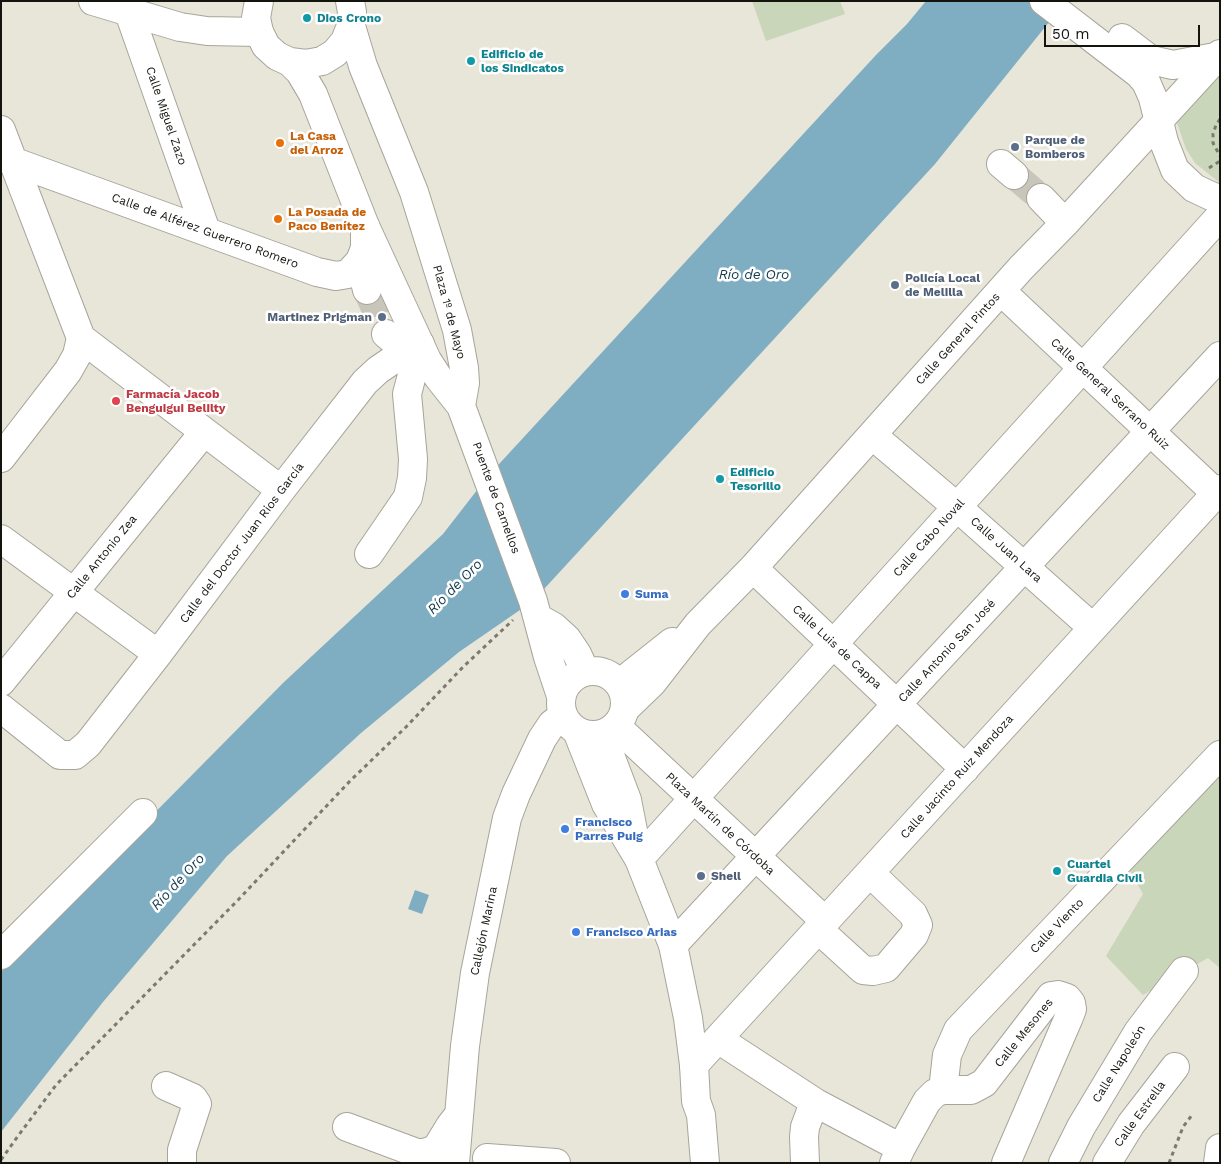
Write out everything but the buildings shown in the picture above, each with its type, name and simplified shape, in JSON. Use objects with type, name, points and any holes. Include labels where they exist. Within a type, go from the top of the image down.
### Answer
[{"type":"street","points":[[93,1],[127,7],[180,27],[208,31],[259,32]]},
{"type":"street","points":[[259,1],[256,18],[259,32],[266,46],[277,56],[290,62],[306,64],[322,61],[335,53],[346,40],[350,14]]},
{"type":"street","points":[[1064,6],[1151,60],[1173,65],[1219,55]]},
{"type":"street","points":[[1064,6],[1146,82],[1153,98],[1164,142],[1175,170]]},
{"type":"street","name":"Calle Miguel Zazo","points":[[127,7],[206,231]]},
{"type":"street","name":"Plaza 1º de Mayo","points":[[350,14],[363,66],[414,192],[457,330],[465,383],[461,406]]},
{"type":"street","name":"Calle General Pintos","points":[[595,714],[652,683],[698,624],[753,568],[1001,291],[1219,55]]},
{"type":"street","points":[[290,62],[300,72],[313,94],[413,348],[461,406]]},
{"type":"street","points":[[1,130],[7,160],[81,338],[281,490]]},
{"type":"street","name":"Calle de Alférez Guerrero Romero","points":[[7,160],[317,272],[336,276],[348,274],[360,261]]},
{"type":"street","points":[[1114,168],[1131,162],[1160,161],[1175,170],[1194,188],[1220,199]]},
{"type":"street","points":[[1041,198],[1065,223]]},
{"type":"street","name":"Calle Cabo Noval","points":[[639,859],[1220,216]]},
{"type":"street","points":[[365,226],[364,248],[360,261],[367,290]]},
{"type":"street","name":"Calle General Serrano Ruiz","points":[[1001,291],[1219,493]]},
{"type":"street","points":[[386,334],[413,348]]},
{"type":"street","points":[[1,458],[68,371],[77,355],[81,338]]},
{"type":"street","points":[[369,554],[408,497],[412,478],[412,459],[407,394],[413,348]]},
{"type":"street","name":"Calle del Doctor Juan Rios García","points":[[1,708],[60,755],[75,755],[88,744],[365,382],[378,370],[413,348]]},
{"type":"street","name":"Calle Antonio San José","points":[[673,945],[1220,356]]},
{"type":"street","name":"Puente de Camellos","points":[[461,406],[534,603],[548,657],[595,714],[627,800],[639,859],[673,945],[688,1018],[696,1101]]},
{"type":"street","name":"Calle Antonio Zea","points":[[1,682],[204,432]]},
{"type":"street","name":"Calle Juan Lara","points":[[872,435],[957,507],[1093,628]]},
{"type":"street","name":"Calle Jacinto Ruiz Mendoza","points":[[694,1065],[1093,628],[1219,493]]},
{"type":"street","points":[[1,539],[158,654]]},
{"type":"street","name":"Calle Luis de Cappa","points":[[753,568],[965,769]]},
{"type":"street","points":[[534,603],[578,654],[584,671],[578,673],[567,683],[595,714]]},
{"type":"street","name":"Plaza Martín de Córdoba","points":[[584,671],[602,671],[612,676],[595,714],[694,799],[756,856],[863,970],[873,971],[886,968],[914,935],[918,924],[913,914],[870,872]]},
{"type":"street","name":"Callejón Marina","points":[[455,1163],[465,1046],[475,973],[507,818],[516,794],[546,732],[595,714]]},
{"type":"street","name":"Calle Viento","points":[[943,1090],[947,1055],[958,1030],[1220,755]]},
{"type":"street","points":[[1,955],[143,813]]},
{"type":"street","name":"Calle Napoleón","points":[[1064,1163],[1081,1127],[1138,1032],[1184,972]]},
{"type":"street","name":"Calle Mesones","points":[[943,1090],[971,1090],[984,1082],[1051,996],[1058,995],[1067,998],[1071,1003],[1072,1009],[1069,1018],[1006,1163]]},
{"type":"street","points":[[718,1039],[898,1156],[927,1101],[935,1093],[943,1090]]},
{"type":"street","name":"Calle Estrella","points":[[1107,1163],[1131,1124],[1175,1067]]},
{"type":"street","points":[[166,1086],[193,1098],[197,1104],[182,1150],[182,1163]]},
{"type":"street","points":[[687,1163],[687,1124],[696,1101]]},
{"type":"street","points":[[696,1101],[701,1115],[705,1163]]},
{"type":"street","points":[[805,1163],[805,1127],[816,1103]]},
{"type":"street","points":[[347,1127],[424,1154],[436,1149],[459,1114]]},
{"type":"street","points":[[1218,1163],[1220,1148]]},
{"type":"street","points":[[487,1158],[556,1163]]},
{"type":"path","points":[[1220,119],[1213,134],[1213,143],[1220,156]]},
{"type":"path","points":[[1,1160],[56,1085],[463,667],[534,603]]},
{"type":"path","points":[[1169,1163],[1183,1127],[1192,1115]]},
{"type":"green space","points":[[752,1],[840,1],[845,14],[766,41]]},
{"type":"green space","points":[[1220,75],[1220,183],[1195,163],[1186,149],[1176,120]]},
{"type":"green space","points":[[1220,765],[1220,968],[1208,958],[1143,995],[1106,956],[1143,894],[1127,865]]},
{"type":"water","name":"Río de Oro","points":[[926,1],[1066,1],[935,164],[533,601],[459,652],[361,733],[227,856],[103,1002],[1,1132],[1,972],[101,867],[283,683],[443,534],[488,476],[876,55],[907,24]]},
{"type":"water","points":[[415,890],[429,895],[422,914],[408,909]]},
{"type":"tunnel","points":[[1014,175],[1041,198]]},
{"type":"tunnel","points":[[367,290],[386,334]]},
{"type":"place","name":"Dios Crono","points":[[307,18]]},
{"type":"place","name":"Edificio de los Sindicatos","points":[[471,61]]},
{"type":"place","name":"La Casa del Arroz","points":[[280,143]]},
{"type":"place","name":"Parque de Bomberos","points":[[1015,147]]},
{"type":"place","name":"La Posada de Paco Benítez","points":[[278,219]]},
{"type":"place","name":"Policía Local de Melilla","points":[[895,285]]},
{"type":"place","name":"Martinez Prigman","points":[[382,317]]},
{"type":"place","name":"Farmacía Jacob Benguigui Belilty","points":[[116,401]]},
{"type":"place","name":"Edificio Tesorillo","points":[[720,479]]},
{"type":"place","name":"Suma","points":[[625,594]]},
{"type":"place","name":"Francisco Parres Puig","points":[[565,829]]},
{"type":"place","name":"Cuartel Guardia Civil","points":[[1057,871]]},
{"type":"place","name":"Shell","points":[[701,876]]},
{"type":"place","name":"Francisco Arias","points":[[576,932]]}]
